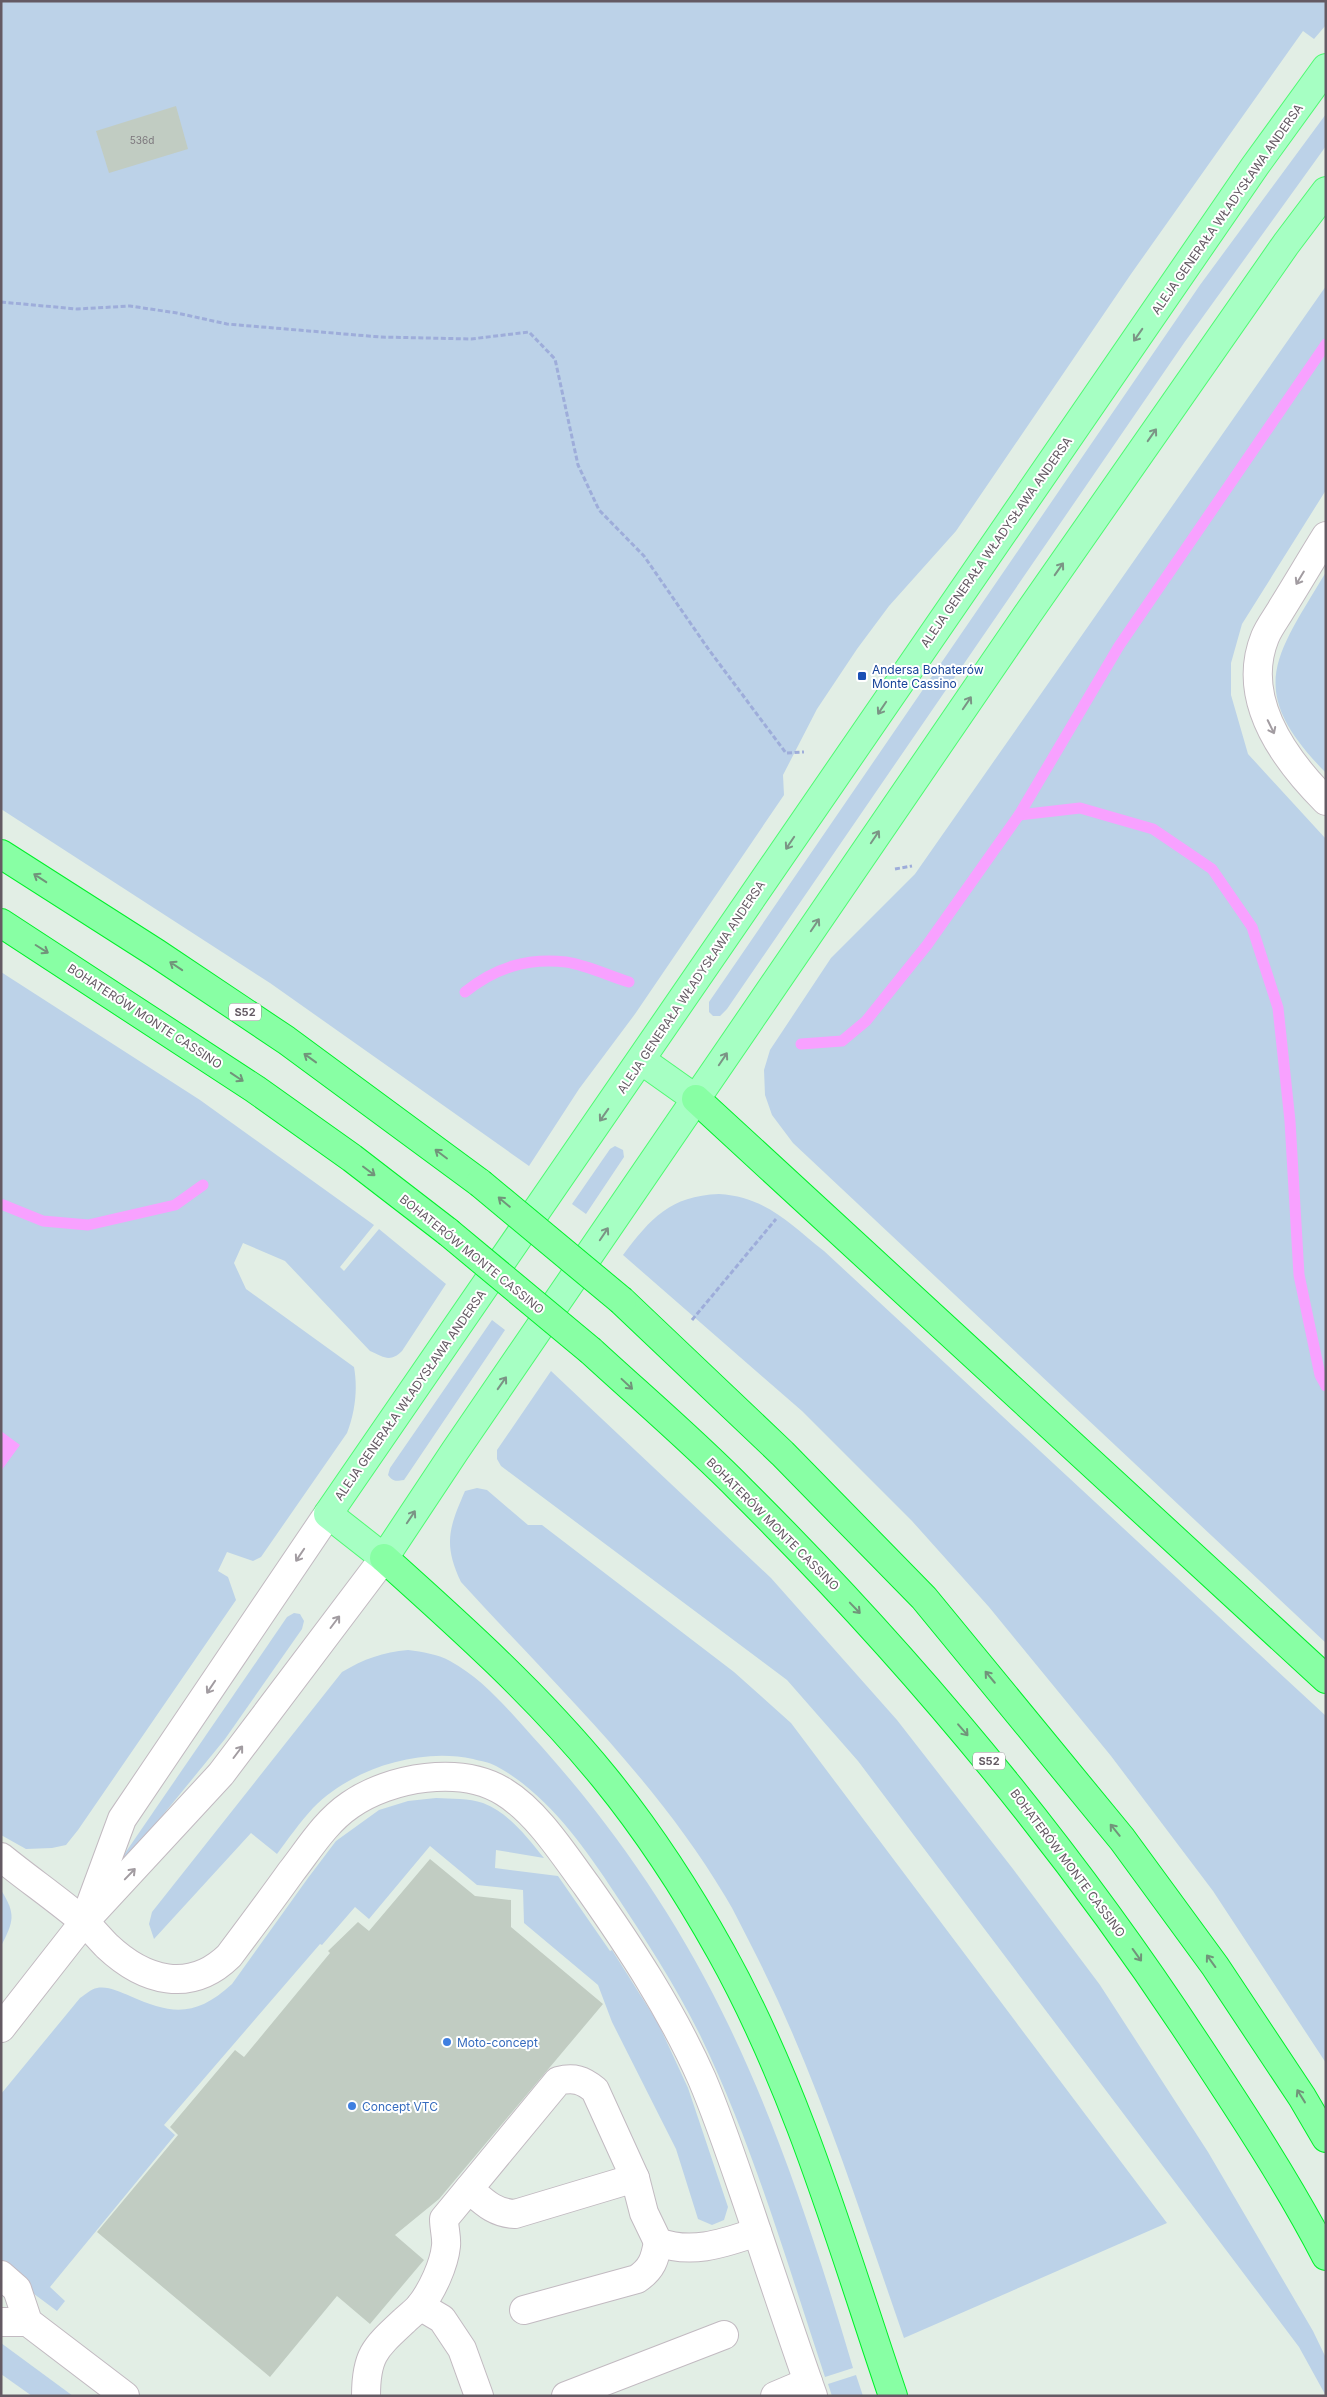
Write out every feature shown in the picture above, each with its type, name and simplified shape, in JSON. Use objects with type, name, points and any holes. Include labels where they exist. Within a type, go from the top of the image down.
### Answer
[{"type":"highway","name":"S52","points":[[1,854],[156,953],[286,1040],[480,1183],[622,1301],[782,1453],[930,1605],[1122,1839],[1215,1966],[1302,2097],[1326,2138]]},
{"type":"highway","name":"BOHATERÓW MONTE CASSINO","points":[[1,923],[255,1088],[352,1158],[448,1232],[591,1351],[741,1490],[881,1635],[982,1751],[1075,1870],[1155,1980],[1233,2099],[1326,2256]]},
{"type":"highway","points":[[696,1099],[1326,1678]]},
{"type":"highway","points":[[384,1558],[490,1654],[552,1718],[610,1785],[686,1892],[722,1953],[788,2096],[824,2194],[893,2396]]},
{"type":"highway","points":[[1313,2232],[1326,2269]]},
{"type":"main road","name":"ALEJA GENERAŁA WŁADYSŁAWA ANDERSA","points":[[328,1514],[1222,214],[1326,68]]},
{"type":"main road","name":"ALEJA GENERAŁA WŁADYSŁAWA ANDERSA","points":[[384,1558],[1027,615],[1286,244],[1326,191]]},
{"type":"main road","points":[[641,1060],[696,1099]]},
{"type":"main road","points":[[328,1514],[384,1558]]},
{"type":"street","points":[[1326,536],[1264,637],[1257,672],[1263,712],[1277,741],[1302,777],[1326,801]]},
{"type":"street","name":"ALEJA GENERAŁA WŁADYSŁAWA ANDERSA","points":[[84,1922],[122,1819],[328,1514]]},
{"type":"street","name":"ALEJA GENERAŁA WŁADYSŁAWA ANDERSA","points":[[1,2028],[84,1922],[221,1774],[384,1558]]},
{"type":"street","points":[[1,1857],[84,1922],[118,1956],[147,1973],[161,1978],[189,1980],[220,1966],[323,1830],[350,1806],[378,1790],[406,1780],[432,1777],[455,1778],[502,1791],[524,1807],[567,1859],[616,1928],[665,2008],[702,2079],[757,2232],[810,2389],[775,2396]]},
{"type":"street","points":[[366,2396],[366,2372],[371,2356],[383,2341],[420,2306],[442,2262],[446,2245],[444,2220],[558,2081],[571,2078],[585,2082],[595,2090],[635,2178],[644,2213],[658,2242],[654,2261],[648,2272],[637,2279],[524,2310]]},
{"type":"street","points":[[469,2188],[501,2214],[514,2214],[635,2178]]},
{"type":"street","points":[[658,2242],[674,2248],[693,2248],[725,2242],[757,2232]]},
{"type":"street","points":[[1,2275],[17,2289],[28,2322],[125,2396]]},
{"type":"street","points":[[420,2306],[442,2319],[447,2326],[462,2349],[479,2396]]},
{"type":"street","points":[[1,2322],[28,2322]]},
{"type":"street","points":[[566,2396],[724,2335]]},
{"type":"path","points":[[1,302],[76,309],[130,306],[227,324],[380,337],[471,339],[529,332],[555,359],[578,466],[599,510],[644,556],[714,657],[786,753],[804,752]]},
{"type":"path","points":[[696,1315],[776,1218]]},
{"type":"shaded area","points":[[1,1],[1326,1],[1326,25],[1314,39],[1303,31],[1131,274],[956,531],[889,606],[857,649],[817,709],[783,775],[784,795],[635,1014],[579,1089],[529,1166],[270,983],[1,809]]},
{"type":"shaded area","points":[[1326,114],[1326,146],[1184,343],[727,1009],[720,1016],[713,1016],[709,1012],[709,1002],[1200,285]]},
{"type":"shaded area","points":[[1326,286],[1326,490],[1242,624],[1231,663],[1231,695],[1248,754],[1326,839],[1326,1643],[793,1143],[772,1115],[765,1095],[764,1070],[770,1050],[831,958],[915,874]]},
{"type":"shaded area","points":[[1326,572],[1326,773],[1301,744],[1285,719],[1277,696],[1276,674],[1282,652],[1293,628]]},
{"type":"shaded area","points":[[1,972],[200,1100],[374,1225],[340,1267],[344,1271],[379,1229],[446,1284],[402,1351],[394,1357],[387,1358],[370,1351],[285,1261],[243,1243],[234,1263],[246,1289],[354,1367],[356,1392],[350,1425],[347,1433],[261,1557],[253,1561],[227,1552],[218,1571],[228,1577],[236,1600],[78,1830],[66,1845],[52,1848],[26,1849],[1,1835]]},
{"type":"shaded area","points":[[615,1146],[623,1150],[624,1157],[586,1214],[572,1204],[610,1149]]},
{"type":"shaded area","points":[[719,1194],[736,1196],[764,1206],[788,1221],[824,1251],[1326,1716],[1326,2063],[1213,1891],[1111,1756],[989,1607],[912,1521],[802,1411],[623,1255],[653,1220],[674,1204],[687,1199]]},
{"type":"shaded area","points":[[492,1320],[505,1330],[404,1480],[393,1480],[388,1475],[390,1468]]},
{"type":"shaded area","points":[[551,1371],[771,1578],[897,1720],[1013,1869],[1100,1985],[1208,2152],[1313,2331],[1326,2358],[1326,2396],[1299,2347],[858,1761],[787,1680],[501,1466],[497,1459],[497,1450]]},
{"type":"shaded area","points":[[1,1431],[20,1445],[1,1471]]},
{"type":"shaded area","points":[[477,1488],[487,1490],[528,1525],[542,1525],[734,1672],[791,1723],[1167,2223],[904,2338],[853,2189],[816,2091],[775,1994],[729,1902],[697,1852],[635,1771],[461,1582],[452,1557],[450,1536],[455,1515],[465,1491]]},
{"type":"shaded area","points":[[294,1613],[300,1614],[304,1621],[302,1629],[225,1739],[122,1865],[119,1862],[287,1617]]},
{"type":"shaded area","points":[[408,1650],[435,1655],[450,1661],[476,1679],[499,1700],[570,1779],[646,1880],[669,1915],[729,2026],[766,2109],[813,2238],[853,2368],[825,2377],[768,2205],[737,2120],[701,2037],[671,1981],[590,1857],[547,1805],[514,1777],[496,1766],[473,1759],[452,1756],[409,1759],[387,1764],[366,1772],[346,1782],[313,1808],[277,1854],[251,1833],[154,1939],[149,1924],[152,1912],[342,1672],[374,1657],[390,1652]]},
{"type":"shaded area","points":[[436,1798],[478,1801],[492,1807],[509,1819],[544,1858],[496,1850],[495,1868],[558,1876],[610,1951],[612,1950],[658,2023],[688,2088],[728,2207],[724,2220],[712,2225],[698,2219],[676,2149],[612,2022],[598,1985],[524,1923],[523,1890],[477,1885],[430,1846],[369,1919],[355,1907],[322,1945],[320,1944],[164,2125],[175,2135],[50,2287],[65,2301],[57,2311],[26,2288],[9,2265],[1,2261],[1,2094],[80,1998],[97,1988],[105,1988],[159,2007],[171,2009],[183,2010],[207,2002],[232,1984],[336,1841],[379,1810],[408,1801]]},
{"type":"shaded area","points":[[1,1890],[9,1905],[12,1918],[9,1930],[1,1946]]},
{"type":"shaded area","points":[[1,2343],[73,2396],[32,2396],[1,2374]]},
{"type":"shaded area","points":[[856,2375],[863,2396],[832,2396],[828,2384]]},
{"type":"building","points":[[176,106],[188,149],[109,173],[96,131]]},
{"type":"building","name":"Concept VTC","points":[[430,1859],[475,1896],[511,1900],[511,1927],[603,2004],[439,2199],[395,2235],[424,2260],[370,2324],[337,2296],[270,2377],[97,2232],[178,2135],[170,2127],[235,2050],[244,2057],[330,1953],[328,1951],[358,1922],[369,1931]]},
{"type":"waterway","points":[[801,1044],[842,1041],[866,1021],[927,945],[1019,815],[1119,646],[1326,344]]},
{"type":"waterway","points":[[1019,815],[1080,808],[1153,829],[1212,869],[1252,927],[1278,1008],[1290,1121],[1299,1275],[1320,1375],[1326,1386]]},
{"type":"waterway","points":[[465,992],[500,970],[538,961],[574,963],[629,982]]},
{"type":"waterway","points":[[1,1204],[43,1221],[88,1225],[175,1205],[203,1185]]},
{"type":"place","name":"Andersa Bohaterów Monte Cassino","points":[[862,676]]},
{"type":"place","name":"Moto-concept","points":[[447,2042]]},
{"type":"place","name":"Concept VTC","points":[[352,2106]]}]
